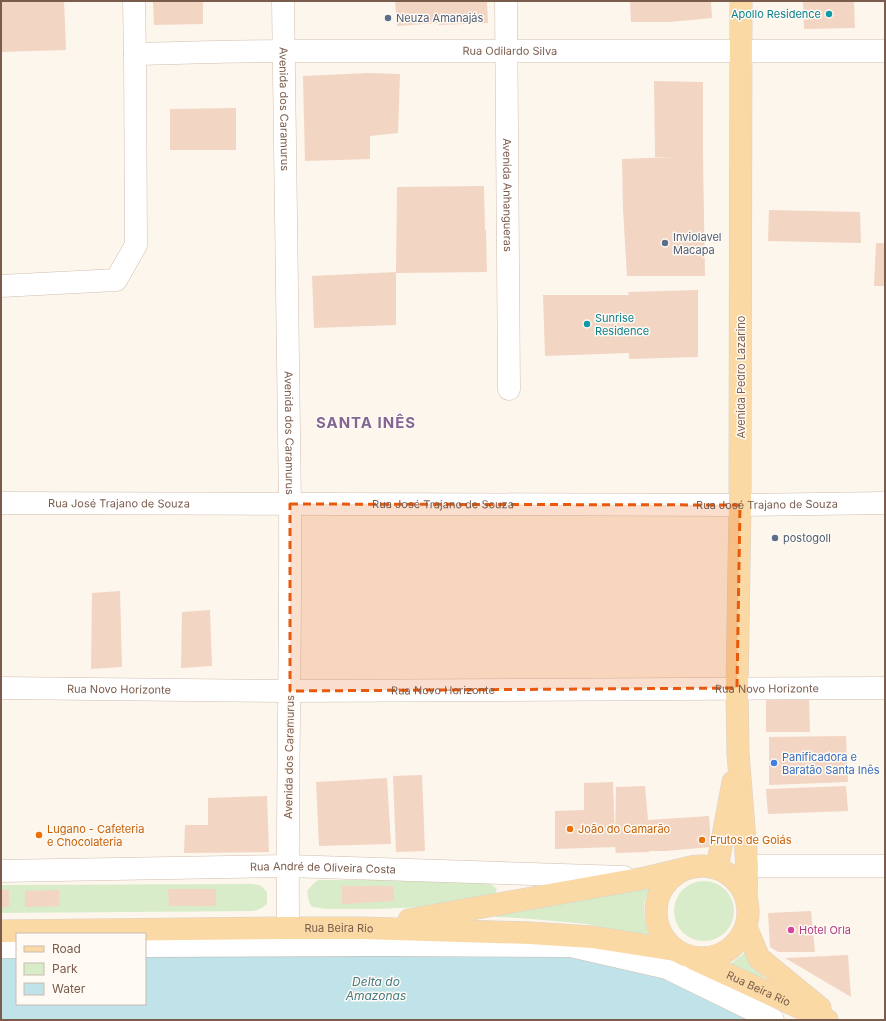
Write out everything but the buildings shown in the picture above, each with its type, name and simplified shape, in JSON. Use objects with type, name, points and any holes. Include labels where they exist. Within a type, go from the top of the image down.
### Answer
[{"type":"main road","name":"Avenida Pedro Lazarino","points":[[741,1],[740,505],[737,688],[738,753],[747,866],[746,897]]},
{"type":"main road","name":"Avenida Pedro Lazarino","points":[[717,868],[738,753]]},
{"type":"main road","points":[[704,866],[717,868],[730,875],[740,885],[746,897],[748,918],[746,927],[740,940],[730,950],[717,956],[703,959],[682,954],[664,939],[658,926],[656,910],[659,896],[667,883],[678,873],[692,867],[704,866]]},
{"type":"main road","name":"Rua André de Oliveira Costa","points":[[362,928],[645,878],[692,867]]},
{"type":"main road","name":"Rua Beira Rio","points":[[746,927],[759,958],[835,1020]]},
{"type":"main road","name":"Rua Beira Rio","points":[[1,931],[362,928],[530,932],[592,937],[682,954],[827,1020]]},
{"type":"street","points":[[1,286],[116,280],[136,246],[134,1]]},
{"type":"street","name":"Avenida dos Caramurus","points":[[283,1],[290,504],[288,928]]},
{"type":"street","name":"Avenida Anhangueras","points":[[506,1],[509,389]]},
{"type":"street","name":"Rua Odilardo Silva","points":[[135,54],[283,51],[885,51]]},
{"type":"street","name":"Rua José Trajano de Souza","points":[[1,503],[740,505],[885,503]]},
{"type":"street","name":"Rua Novo Horizonte","points":[[1,688],[290,691],[885,688]]},
{"type":"street","name":"Rua André de Oliveira Costa","points":[[1,871],[288,866],[645,878]]},
{"type":"street","points":[[747,866],[885,866]]},
{"type":"street","points":[[146,946],[571,946],[667,968],[773,1020]]},
{"type":"street","points":[[1,947],[16,947]]},
{"type":"highlighted area","points":[[290,504],[740,505],[737,688],[290,691]]},
{"type":"green space","points":[[318,880],[482,880],[497,889],[495,893],[475,898],[422,907],[327,909],[312,907],[309,902],[307,891]]},
{"type":"green space","points":[[704,881],[721,886],[729,894],[734,911],[729,928],[721,936],[704,941],[687,936],[679,928],[674,911],[679,894],[687,886]]},
{"type":"green space","points":[[1,885],[260,885],[267,892],[267,904],[254,911],[1,913]]},
{"type":"green space","points":[[652,885],[646,896],[644,907],[650,939],[587,924],[496,917],[496,910]]},
{"type":"green space","points":[[747,951],[750,962],[760,974],[786,996],[721,967],[733,962]]},
{"type":"water","name":"Delta do Amazonas","points":[[579,956],[631,967],[684,986],[750,1020],[1,1020],[1,957],[16,957],[16,1005],[146,1005],[146,957]]},
{"type":"place","name":"Apollo Residence","points":[[829,14]]},
{"type":"place","name":"Neuza Amanajás","points":[[388,18]]},
{"type":"place","name":"Inviolavel Macapa","points":[[665,243]]},
{"type":"place","name":"Sunrise Residence","points":[[587,324]]},
{"type":"place","name":"postogoll","points":[[775,538]]},
{"type":"place","name":"Panificadora e Baratão Santa Inês","points":[[774,763]]},
{"type":"place","name":"João do Camarão","points":[[570,829]]},
{"type":"place","name":"Lugano - Cafeteria e Chocolateria","points":[[39,835]]},
{"type":"place","name":"Frutos de Goiás","points":[[702,840]]},
{"type":"place","name":"Hotel Orla","points":[[791,930]]},
{"type":"district","name":"SANTA INÊS","points":[[366,422]]}]
